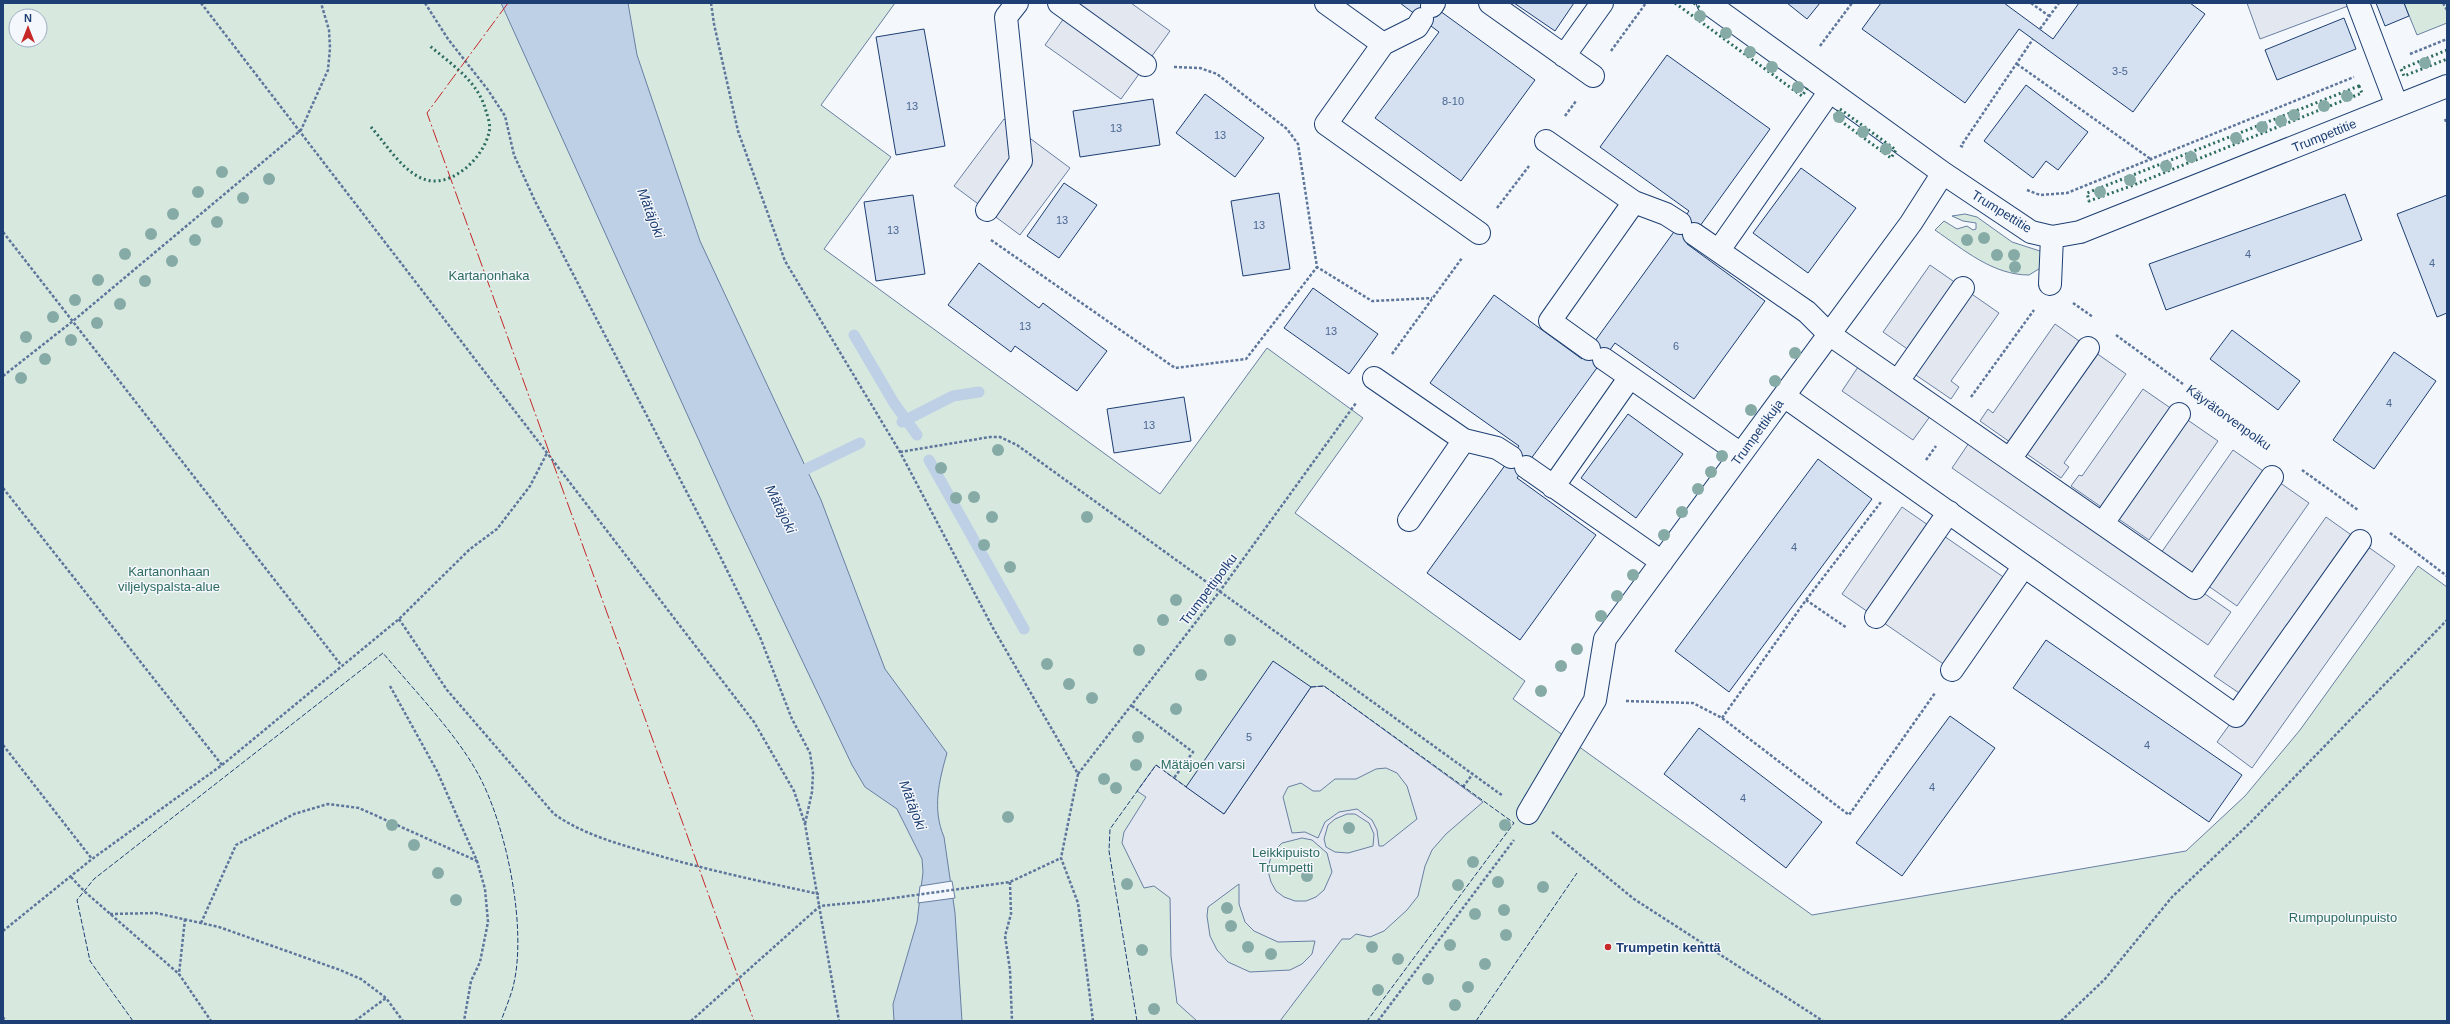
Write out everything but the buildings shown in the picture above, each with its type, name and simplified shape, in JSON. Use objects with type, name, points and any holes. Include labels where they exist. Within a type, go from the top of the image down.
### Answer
[{"type":"street","points":[[987,210],[1021,161],[1006,17],[1017,3]]},
{"type":"street","points":[[1059,3],[1145,65]]},
{"type":"street","points":[[1326,3],[1383,44]]},
{"type":"street","points":[[1490,3],[1593,76]]},
{"type":"street","points":[[1564,56],[1602,3]]},
{"type":"street","name":"Trumpettitie","points":[[1708,3],[1943,174],[2031,232],[2052,236],[2080,232],[2447,86]]},
{"type":"street","points":[[2358,3],[2397,106]]},
{"type":"street","points":[[1430,9],[1417,27],[1383,44],[1326,124],[1479,233]]},
{"type":"street","points":[[1719,250],[1830,91]]},
{"type":"street","points":[[1546,141],[1634,202],[1666,214],[1719,250],[1807,312],[1830,334],[2196,588],[2272,477]]},
{"type":"street","name":"Trumpettikuja","points":[[1595,700],[1605,639],[1911,223],[1943,174]]},
{"type":"street","points":[[1634,202],[1550,321],[1741,454]]},
{"type":"street","points":[[2050,284],[2052,236]]},
{"type":"street","points":[[1898,382],[1963,288]]},
{"type":"street","points":[[2010,459],[2088,348]]},
{"type":"street","points":[[1553,487],[1630,377]]},
{"type":"street","points":[[1374,378],[1464,440],[1497,448],[1662,562]]},
{"type":"street","points":[[1784,396],[2236,716],[2360,541]]},
{"type":"street","points":[[2103,523],[2179,414]]},
{"type":"street","points":[[1409,520],[1464,440]]},
{"type":"street","points":[[1876,617],[1949,512]]},
{"type":"street","points":[[1952,670],[2024,566]]},
{"type":"street","points":[[1528,813],[1595,700]]},
{"type":"path","points":[[201,3],[301,130],[754,722],[794,791],[805,824],[819,894],[839,1021]]},
{"type":"path","points":[[3,376],[73,321],[301,130],[328,70],[330,48],[329,30],[320,3]]},
{"type":"path","points":[[425,3],[448,40],[488,90],[505,116],[514,155],[535,201],[719,554],[760,637],[792,719],[810,752],[813,773],[812,792],[805,824]]},
{"type":"path","points":[[711,3],[715,31],[738,131],[785,261],[900,452],[993,628],[1078,774],[1061,858],[1078,903],[1093,1021]]},
{"type":"path","points":[[1820,46],[1852,3]]},
{"type":"path","points":[[2030,3],[2049,16]]},
{"type":"path","points":[[2040,29],[2059,3]]},
{"type":"path","points":[[2443,3],[2447,10]]},
{"type":"path","points":[[1967,150],[1961,146],[2033,39]]},
{"type":"path","points":[[2024,190],[2040,195],[2067,194],[2447,39]]},
{"type":"path","points":[[2017,64],[2152,160]]},
{"type":"path","points":[[987,210],[987,229],[992,242],[1175,368],[1246,359],[1317,268],[1298,144],[1287,129],[1217,74],[1200,68],[1145,65]]},
{"type":"path","points":[[3,232],[341,665]]},
{"type":"path","points":[[1317,268],[1372,301],[1432,298]]},
{"type":"path","points":[[1722,718],[1806,600],[1954,420],[2042,299],[2050,284],[2099,322]]},
{"type":"path","name":"Käyrätorvenpolku","points":[[2112,332],[2189,388]]},
{"type":"path","name":"Käyrätorvenpolku","points":[[2201,397],[2278,452]]},
{"type":"path","name":"Trumpettipolku","points":[[1078,774],[1220,591],[1349,412]]},
{"type":"path","points":[[900,452],[990,437],[1000,437],[1017,445],[1472,775],[1528,813],[1634,899],[1823,1021]]},
{"type":"path","points":[[3,931],[71,878],[92,859],[222,765],[399,618],[470,549],[497,529],[530,486],[547,453]]},
{"type":"path","points":[[2297,466],[2361,512]]},
{"type":"path","points":[[3,488],[222,765]]},
{"type":"path","points":[[2386,530],[2447,576]]},
{"type":"path","points":[[1806,600],[1863,639],[1876,617]]},
{"type":"path","points":[[399,618],[448,690],[554,814],[570,825],[610,842],[694,866],[819,894]]},
{"type":"path","points":[[2061,1021],[2105,979],[2172,897],[2250,824],[2447,620]]},
{"type":"path","points":[[1595,700],[1693,703],[1722,718],[1849,815],[1952,670]]},
{"type":"path","points":[[390,686],[437,771],[477,861],[485,889],[488,922],[480,962],[471,981],[464,1021]]},
{"type":"path","points":[[1132,706],[1193,752],[1174,778]]},
{"type":"path","points":[[3,745],[92,859]]},
{"type":"path","points":[[1463,787],[1472,775]]},
{"type":"path","points":[[201,923],[236,845],[294,814],[328,804],[359,808],[477,861]]},
{"type":"path","points":[[1378,1021],[1514,839],[1528,813]]},
{"type":"path","points":[[691,1021],[820,906],[872,901],[1010,882],[1061,858]]},
{"type":"path","points":[[71,878],[179,974],[211,1021]]},
{"type":"path","points":[[1010,882],[1011,914],[1005,936],[1010,970],[1012,1021]]},
{"type":"path","points":[[110,914],[156,913],[219,927],[340,970],[361,979],[386,998],[403,1021]]},
{"type":"path","points":[[179,974],[185,919]]},
{"type":"path","points":[[355,1021],[386,998]]},
{"type":"path","points":[[3,1017],[5,1021]]},
{"type":"green space","points":[[3,3],[895,3],[821,105],[891,157],[824,249],[1160,494],[1267,348],[1363,418],[1295,513],[1525,681],[1513,699],[1812,915],[2186,851],[2245,796],[2300,730],[2418,566],[2447,587],[2447,1021],[3,1021]]},
{"type":"green space","points":[[2404,3],[2447,3],[2447,23],[2417,35]]},
{"type":"green space","points":[[1965,214],[1977,217],[2012,242],[2043,252],[2042,267],[2029,275],[2003,271],[1979,260],[1935,230],[1944,221],[1957,229],[1967,226],[1973,230],[1976,229],[1976,223],[1963,221],[1952,216]]},
{"type":"shaded area","points":[[1059,3],[1131,3],[1170,31],[1121,99],[1045,45],[1069,11]]},
{"type":"shaded area","points":[[2247,3],[2356,3],[2260,39]]},
{"type":"shaded area","points":[[1004,119],[1070,168],[1020,235],[954,186]]},
{"type":"shaded area","points":[[1930,265],[1999,313],[1951,381],[1959,387],[1951,399],[1907,369],[1916,355],[1883,332]]},
{"type":"shaded area","points":[[2055,324],[2126,374],[2064,463],[2069,467],[2061,478],[1980,421],[1988,409],[1993,413]]},
{"type":"shaded area","points":[[1864,358],[1936,408],[1913,440],[1842,391]]},
{"type":"shaded area","points":[[2143,389],[2218,441],[2149,540],[2071,486],[2079,475],[2082,476]]},
{"type":"shaded area","points":[[1975,434],[2231,612],[2208,645],[1952,468]]},
{"type":"shaded area","points":[[2233,450],[2309,503],[2237,606],[2161,553]]},
{"type":"shaded area","points":[[1902,507],[2012,583],[1952,670],[1842,594]]},
{"type":"shaded area","points":[[2326,517],[2395,566],[2252,768],[2217,742],[2248,699],[2214,676]]},
{"type":"shaded area","points":[[1324,686],[1483,802],[1446,834],[1432,850],[1425,866],[1418,896],[1407,910],[1384,931],[1370,937],[1356,934],[1350,939],[1342,939],[1280,1021],[1197,1021],[1177,1003],[1171,956],[1170,898],[1154,886],[1144,888],[1122,843],[1124,832],[1146,797],[1137,791],[1156,765],[1224,814],[1311,687]],"holes":[[[1386,768],[1397,773],[1407,786],[1417,819],[1383,846],[1379,846],[1377,830],[1372,820],[1357,809],[1339,812],[1325,822],[1318,838],[1305,832],[1292,833],[1283,797],[1288,787],[1301,783],[1313,791],[1320,791],[1335,779],[1356,779],[1376,769]],[[1347,814],[1355,814],[1369,823],[1374,834],[1373,846],[1348,853],[1335,852],[1326,847],[1324,839],[1328,825],[1335,819]],[[1302,838],[1312,840],[1327,853],[1332,872],[1324,890],[1316,897],[1306,901],[1295,901],[1284,897],[1276,891],[1271,882],[1268,871],[1270,860],[1275,850],[1282,843]],[[1239,884],[1239,904],[1245,922],[1254,931],[1278,942],[1315,941],[1312,954],[1302,964],[1290,970],[1250,972],[1228,962],[1217,950],[1210,936],[1207,916],[1208,907]]]},
{"type":"water","name":"Mätäjoki","points":[[501,3],[628,3],[637,55],[700,241],[821,500],[885,669],[947,753],[939,784],[938,816],[944,837],[955,913],[962,1021],[894,1021],[893,1004],[917,922],[923,872],[922,859],[897,809],[865,787],[852,765],[730,509]]},
{"type":"pier","points":[[952,881],[955,898],[918,903],[920,886]]},
{"type":"waterway","points":[[854,335],[894,403],[917,435]]},
{"type":"waterway","points":[[902,422],[953,396],[979,392]]},
{"type":"waterway","points":[[794,475],[860,443]]},
{"type":"waterway","points":[[929,460],[1024,629]]},
{"type":"hedge","points":[[1675,3],[1802,96],[1808,87]]},
{"type":"hedge","points":[[1694,3],[1700,8]]},
{"type":"hedge","points":[[371,127],[405,167],[419,177],[430,181],[453,177],[472,162],[480,152],[486,142],[490,127],[488,116],[482,100],[471,82],[430,46]]},
{"type":"hedge","points":[[2447,50],[2401,69],[2404,76],[2447,59]]},
{"type":"hedge","points":[[2359,86],[2362,93],[2131,186],[2089,201],[2087,193],[2359,86]]},
{"type":"hedge","points":[[1840,109],[1896,150],[1891,158],[1834,116],[1840,109]]},
{"type":"fence","points":[[133,1021],[90,961],[77,900],[94,879],[383,653],[433,711],[468,757],[477,772],[497,819],[512,877],[518,936],[517,963],[513,987],[501,1021]]},
{"type":"fence","points":[[1311,687],[1324,686],[1514,823],[1367,1021]]},
{"type":"fence","points":[[1137,1021],[1109,851],[1110,829],[1156,765],[1186,787]]},
{"type":"fence","points":[[1476,1021],[1577,873]]},
{"type":"power","points":[[508,3],[427,113],[754,1021]]},
{"type":"place","name":"Trumpetin kenttä","points":[[1608,947]]},
{"type":"park label","name":"Kartanonhaka","points":[[489,275]]},
{"type":"park label","name":"Kartanonhaan viljelyspalsta-alue","points":[[169,578]]},
{"type":"park label","name":"Mätäjoen varsi","points":[[1203,764]]},
{"type":"park label","name":"Leikkipuisto Trumpetti","points":[[1286,860]]},
{"type":"park label","name":"Rumpupolunpuisto","points":[[2343,917]]}]
